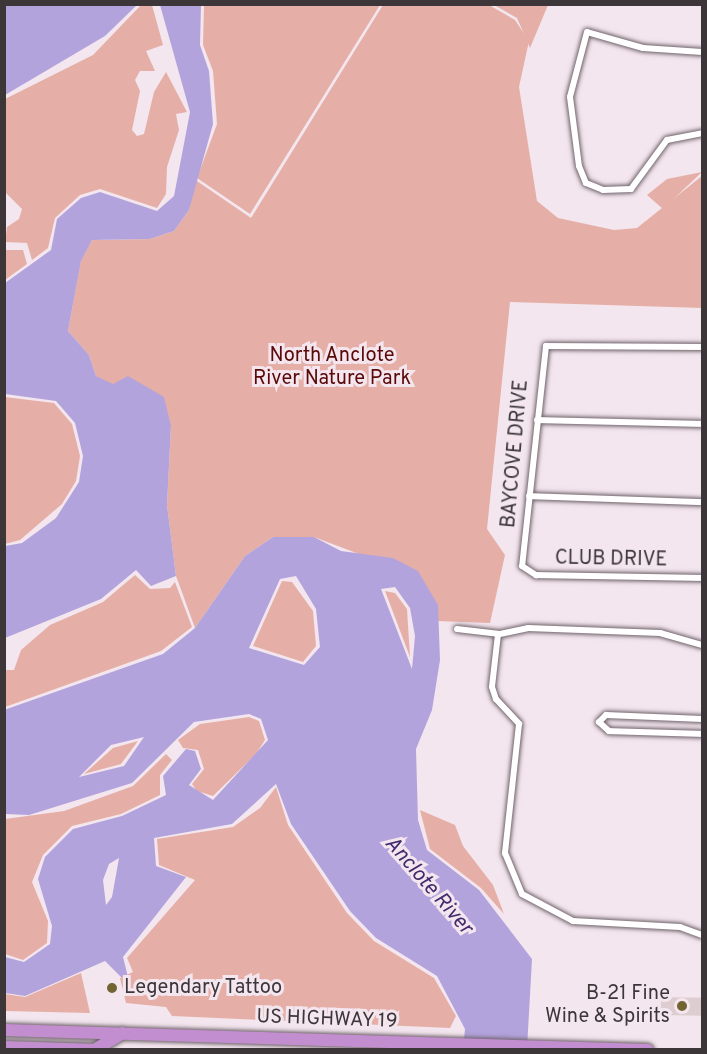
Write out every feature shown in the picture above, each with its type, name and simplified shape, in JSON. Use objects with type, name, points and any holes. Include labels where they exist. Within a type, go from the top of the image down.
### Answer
[{"type":"highway","name":"US HIGHWAY 19","points":[[4,1030],[648,1050]]},
{"type":"highway","points":[[4,1047],[97,1049],[123,1033]]},
{"type":"street","points":[[702,52],[643,48],[587,32],[570,97],[579,166],[586,183],[603,189],[631,189],[667,140],[702,133]]},
{"type":"street","name":"BAYCOVE DRIVE","points":[[522,566],[546,346],[702,347]]},
{"type":"street","points":[[537,420],[702,424]]},
{"type":"street","points":[[529,496],[702,502]]},
{"type":"street","name":"CLUB DRIVE","points":[[522,566],[536,575],[702,578]]},
{"type":"street","points":[[457,629],[498,634],[528,628],[660,633],[702,645]]},
{"type":"street","points":[[498,634],[492,687],[496,699],[519,724],[505,853],[522,894],[573,921],[680,927],[702,935]]},
{"type":"street","points":[[702,719],[606,715],[599,722],[609,731],[702,734]]},
{"type":"green space","points":[[142,4],[152,5],[163,45],[146,51],[155,71],[140,71],[135,80],[140,91],[132,130],[137,136],[144,134],[154,92],[166,72],[187,112],[176,114],[179,130],[167,167],[166,194],[157,208],[100,189],[80,195],[55,218],[48,248],[32,260],[27,243],[5,242],[7,227],[19,219],[22,209],[5,192],[5,99],[93,55]]},
{"type":"green space","points":[[204,5],[380,5],[250,214],[197,178],[217,124],[213,71],[203,45]]},
{"type":"green space","name":"North Anclote River Nature Park","points":[[383,5],[489,5],[515,20],[529,41],[519,87],[537,201],[558,218],[614,230],[637,228],[702,176],[702,308],[510,302],[487,529],[505,555],[490,623],[437,621],[438,605],[359,554],[314,537],[273,537],[245,556],[195,628],[176,576],[167,505],[171,426],[96,376],[89,355],[68,331],[81,260],[92,240],[150,239],[174,231],[189,210],[194,179],[251,218]]},
{"type":"green space","points":[[494,5],[548,5],[530,48],[517,18]]},
{"type":"green space","points":[[702,172],[663,209],[647,195],[667,179]]},
{"type":"green space","points":[[5,250],[23,250],[27,264],[5,280]]},
{"type":"green space","points":[[5,397],[54,403],[72,424],[80,456],[76,481],[62,504],[20,540],[5,544]]},
{"type":"green space","points":[[135,575],[150,589],[170,588],[175,582],[192,627],[161,651],[5,707],[5,670],[14,670],[21,650],[50,625],[103,602]]},
{"type":"green space","points":[[282,581],[292,582],[313,611],[316,646],[303,662],[253,646]]},
{"type":"green space","points":[[385,591],[395,593],[407,609],[410,657]]},
{"type":"green space","points":[[249,717],[259,721],[265,740],[256,754],[213,796],[197,791],[192,784],[204,769],[198,750],[183,748],[178,740],[200,724]]},
{"type":"green space","points":[[138,741],[121,764],[84,774],[113,748]]},
{"type":"green space","points":[[166,754],[172,760],[160,775],[160,795],[121,814],[72,826],[43,855],[32,882],[48,921],[47,943],[23,960],[5,954],[5,819],[64,811],[133,786]]},
{"type":"green space","points":[[276,787],[288,825],[347,913],[374,941],[434,978],[456,1016],[450,1028],[172,1016],[166,1007],[126,1003],[120,978],[133,972],[127,958],[195,880],[159,865],[157,839],[233,827],[260,808]]},
{"type":"green space","points":[[420,810],[455,825],[463,846],[493,885],[504,914],[481,888],[430,849]]},
{"type":"green space","points":[[81,973],[90,1013],[5,1011],[5,994],[25,997]]},
{"type":"water","points":[[4,5],[137,5],[105,36],[5,95]]},
{"type":"water","points":[[160,5],[201,5],[200,45],[209,71],[213,124],[189,210],[174,231],[150,239],[92,240],[81,261],[68,331],[89,355],[96,376],[113,384],[128,376],[164,397],[171,426],[167,505],[176,576],[151,586],[136,570],[101,599],[5,638],[5,546],[22,543],[56,518],[79,482],[83,456],[75,423],[56,401],[5,394],[5,283],[51,250],[57,219],[81,198],[100,192],[157,211],[174,196],[190,112]]},
{"type":"water","name":"Anclote River","points":[[273,537],[314,537],[341,551],[393,558],[418,571],[438,605],[440,660],[432,710],[416,749],[418,820],[427,850],[479,890],[532,959],[527,1049],[463,1049],[465,1029],[437,976],[376,938],[350,911],[291,824],[276,784],[232,824],[154,838],[156,866],[186,877],[123,957],[128,977],[121,977],[105,961],[25,996],[5,993],[5,957],[24,962],[50,944],[52,926],[38,879],[45,857],[73,829],[122,816],[166,795],[163,776],[186,749],[195,751],[201,769],[189,785],[213,800],[268,740],[261,719],[249,714],[194,722],[132,783],[29,815],[5,814],[4,710],[163,654],[195,628],[245,556]],"holes":[[[296,576],[316,609],[320,647],[304,665],[249,648],[280,579]],[[395,587],[410,608],[415,636],[412,669],[381,589]],[[144,737],[124,766],[79,777],[111,745]],[[119,858],[112,897],[106,905],[103,880],[109,864]]]},
{"type":"building","name":"B-21 Fine Wine & Spirits","points":[[661,997],[702,998],[702,1016],[661,1015]]},
{"type":"place","name":"Legendary Tattoo","points":[[112,988]]},
{"type":"place","name":"B-21 Fine Wine & Spirits","points":[[682,1006]]}]
